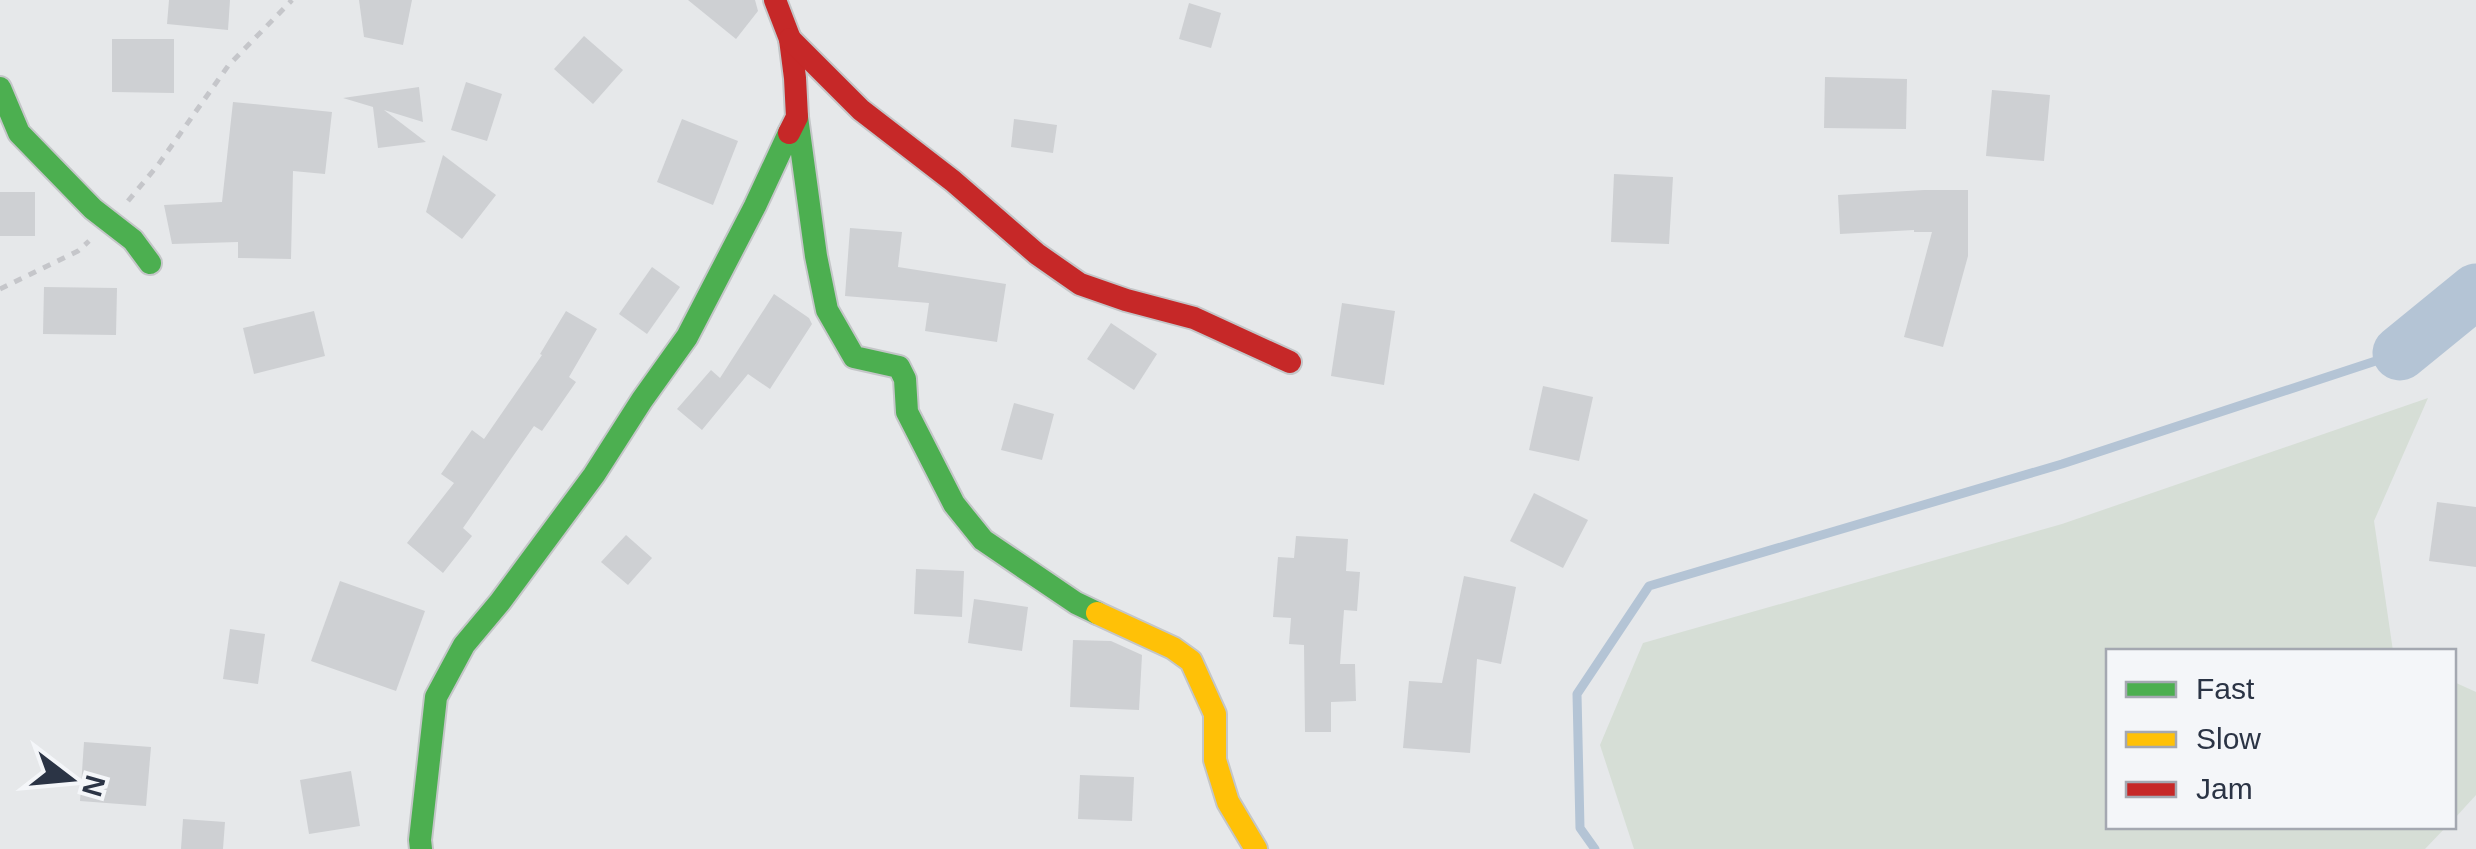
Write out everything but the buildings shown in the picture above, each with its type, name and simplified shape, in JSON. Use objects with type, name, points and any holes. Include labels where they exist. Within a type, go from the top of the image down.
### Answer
[{"type":"street","points":[[775,0],[790,39],[816,256],[827,310],[854,357],[900,367],[906,379],[907,412],[954,504],[983,540],[1076,602],[1173,648],[1191,662],[1215,714],[1215,760],[1228,802],[1256,849]]},
{"type":"street","points":[[790,39],[861,110],[953,181],[1036,254],[1080,284],[1194,318],[1290,362]]},
{"type":"street","points":[[0,88],[19,133],[93,208],[133,240],[150,263]]},
{"type":"street","points":[[421,849],[436,697],[464,645],[594,475],[687,337],[798,117]]},
{"type":"path","points":[[0,290],[78,250],[110,222],[158,165],[228,66],[292,0]]},
{"type":"shaded area","points":[[2428,398],[2374,521],[2393,649],[2106,649],[2106,829],[2444,829],[2425,849],[1634,849],[1600,745],[1643,643],[2062,524]]},
{"type":"shaded area","points":[[2456,683],[2476,692],[2476,795],[2456,817]]},
{"type":"waterway","points":[[2400,353],[2476,291]]},
{"type":"waterway","points":[[1595,849],[1580,828],[1577,694],[1649,586],[2062,464],[2400,353]]},
{"type":"traffic: fast","points":[[0,88],[19,133],[93,209],[133,240],[150,263]]},
{"type":"traffic: fast","points":[[797,117],[827,310],[854,357],[899,367],[905,379],[907,412],[954,504],[983,540],[1097,613]]},
{"type":"traffic: fast","points":[[421,849],[436,697],[464,645],[594,475],[687,337],[789,133]]},
{"type":"traffic: slow","points":[[1097,613],[1173,648],[1191,661],[1215,714],[1215,760],[1228,802],[1256,849]]},
{"type":"traffic: jam","points":[[775,0],[790,39],[795,78],[797,117],[789,133]]},
{"type":"traffic: jam","points":[[790,39],[861,110],[953,181],[1037,254],[1080,284],[1194,318],[1290,362]]}]
